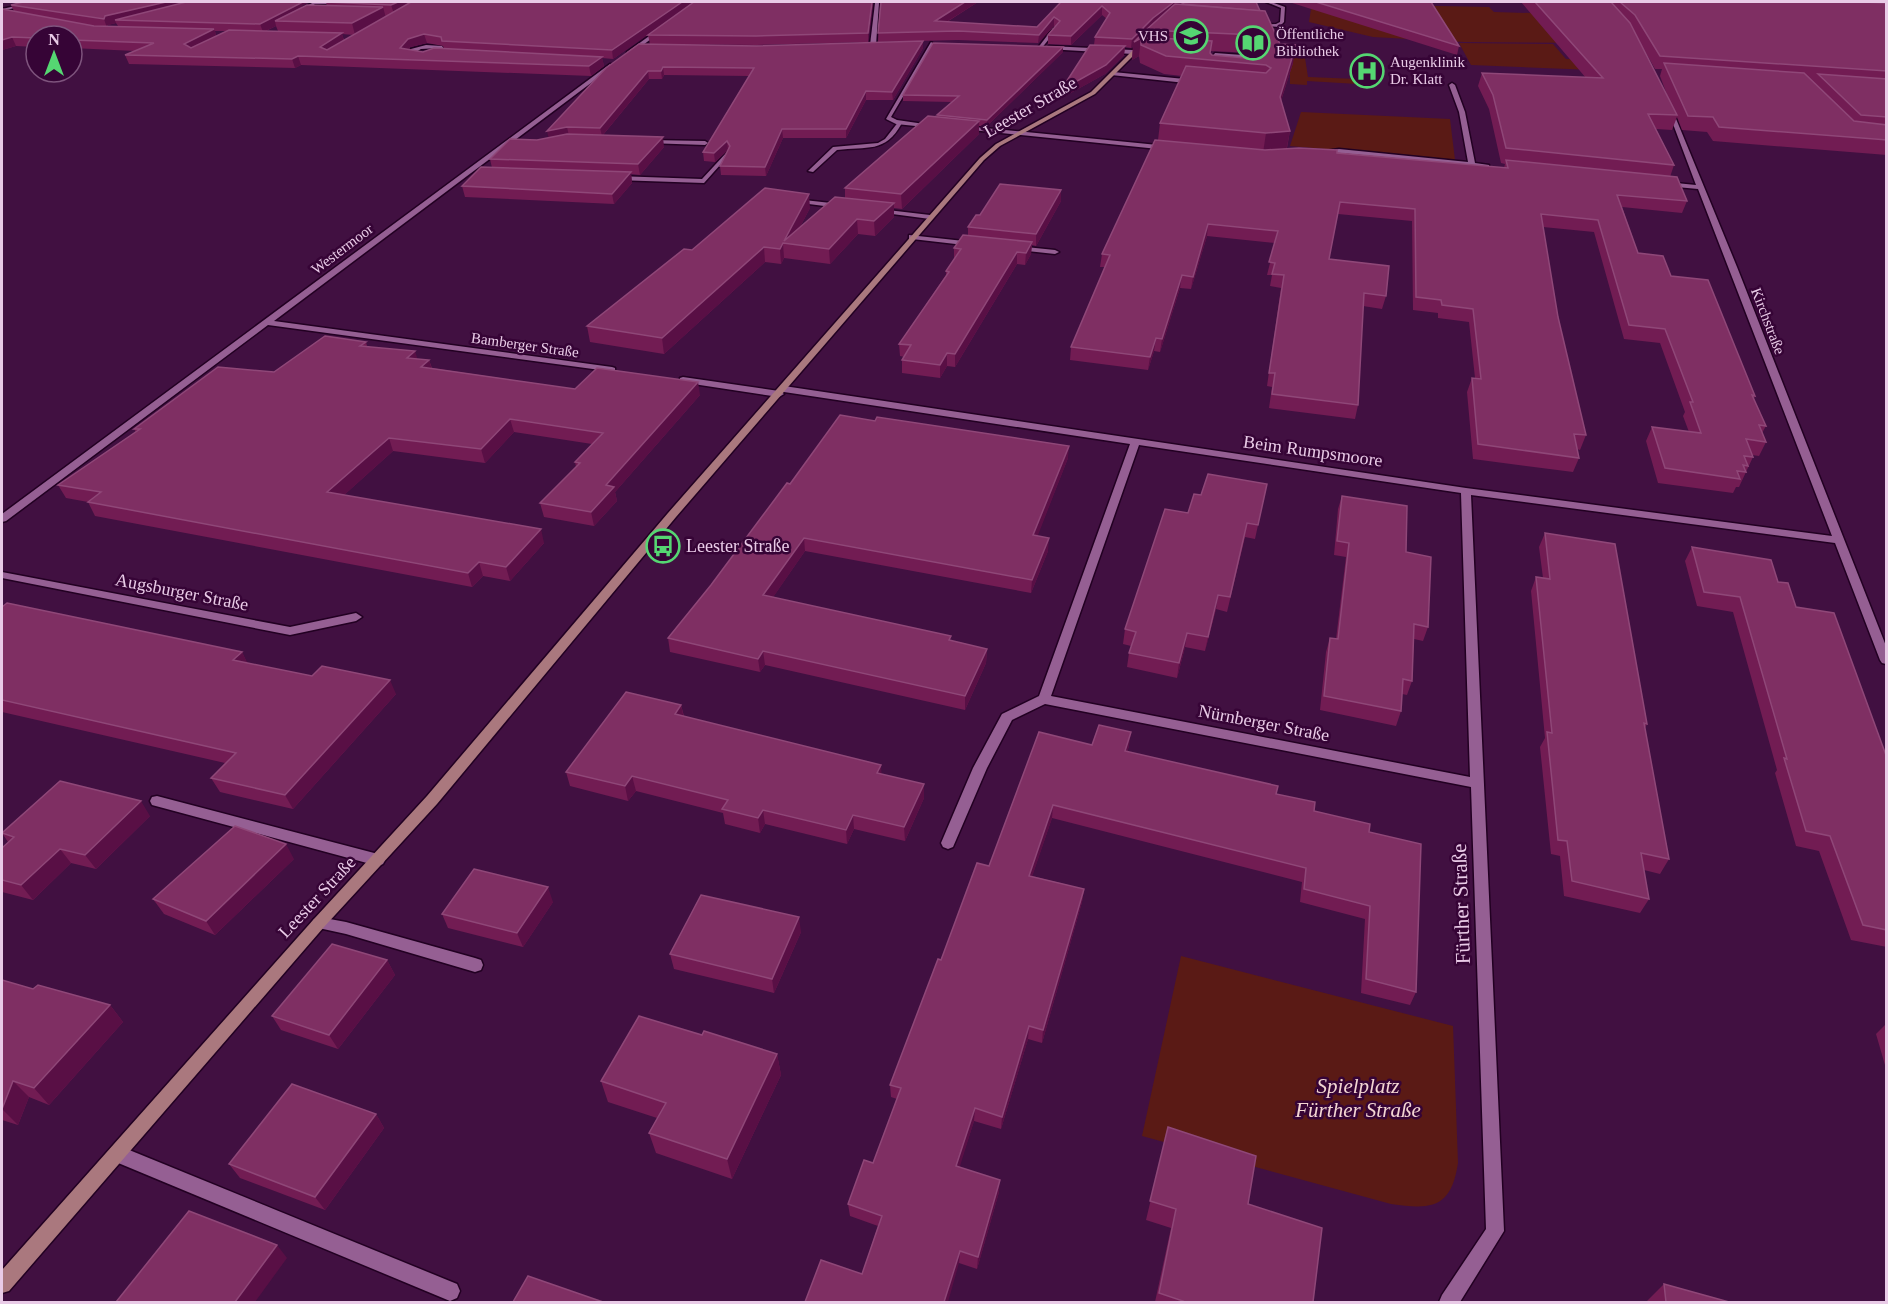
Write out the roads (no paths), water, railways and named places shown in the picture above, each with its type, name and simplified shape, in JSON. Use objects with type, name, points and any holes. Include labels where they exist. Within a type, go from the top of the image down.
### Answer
[{"type":"street","points":[[2,12],[37,2]]},
{"type":"street","points":[[338,2],[325,10],[303,9],[314,3],[338,2]]},
{"type":"street","points":[[1249,24],[1277,26],[1282,22],[1283,6],[1268,2]]},
{"type":"street","points":[[873,45],[877,3]]},
{"type":"street","points":[[316,9],[307,14],[331,14]]},
{"type":"street","points":[[2,12],[12,16]]},
{"type":"street","name":"Westermoor","points":[[2,519],[664,27]]},
{"type":"street","points":[[1039,48],[1054,29]]},
{"type":"street","name":"Leester Straße","points":[[2,1284],[319,923],[432,800],[672,515],[982,159],[998,145],[1093,93],[1149,36]]},
{"type":"street","points":[[919,44],[934,44],[888,118],[899,123],[946,126]]},
{"type":"street","points":[[863,45],[884,45]]},
{"type":"street","points":[[416,57],[407,56],[416,48],[440,47],[441,49],[426,57]]},
{"type":"street","points":[[637,47],[650,48]]},
{"type":"street","points":[[1027,47],[1146,51]]},
{"type":"street","points":[[435,53],[446,54]]},
{"type":"street","points":[[1204,54],[1254,57],[1253,73],[1242,72]]},
{"type":"street","points":[[1213,63],[1215,55]]},
{"type":"street","points":[[604,62],[615,63]]},
{"type":"street","points":[[1113,74],[1206,83]]},
{"type":"street","points":[[1452,85],[1462,112],[1472,165]]},
{"type":"street","name":"Kirchstraße","points":[[1664,97],[1887,660]]},
{"type":"street","points":[[811,171],[835,148],[874,147],[884,144],[896,132],[899,123]]},
{"type":"street","points":[[958,128],[1182,150]]},
{"type":"street","points":[[637,142],[705,143]]},
{"type":"street","points":[[504,144],[523,145]]},
{"type":"street","points":[[1313,153],[1339,152],[1495,167]]},
{"type":"street","points":[[608,177],[704,181],[727,154]]},
{"type":"street","points":[[465,173],[477,173]]},
{"type":"street","points":[[1656,183],[1701,187]]},
{"type":"street","points":[[782,199],[850,207]]},
{"type":"street","points":[[873,210],[930,217]]},
{"type":"street","points":[[912,237],[987,245]]},
{"type":"street","points":[[1010,247],[1055,252]]},
{"type":"street","name":"Bamberger Straße","points":[[266,322],[628,372]]},
{"type":"street","points":[[675,379],[782,391]]},
{"type":"street","name":"Beim Rumpsmoore","points":[[782,391],[1466,491],[1838,540]]},
{"type":"street","points":[[948,843],[980,768],[1007,717],[1044,699],[1136,441]]},
{"type":"street","name":"Fürther Straße","points":[[1449,1302],[1495,1231],[1466,491]]},
{"type":"street","name":"Augsburger Straße","points":[[2,575],[290,631],[356,616]]},
{"type":"street","name":"Nürnberger Straße","points":[[1044,699],[1477,783]]},
{"type":"street","points":[[157,801],[378,860]]},
{"type":"street","points":[[319,923],[346,928],[475,965]]},
{"type":"street","points":[[117,1154],[450,1291]]},
{"type":"place","name":"VHS","points":[[1191,36]]},
{"type":"place","name":"Öffentliche Bibliothek","points":[[1253,43]]},
{"type":"place","name":"Augenklinik Dr. Klatt","points":[[1367,71]]},
{"type":"place","name":"Leester Straße","points":[[663,546]]},
{"type":"park label","name":"Spielplatz Fürther Straße","points":[[1358,1098]]}]
